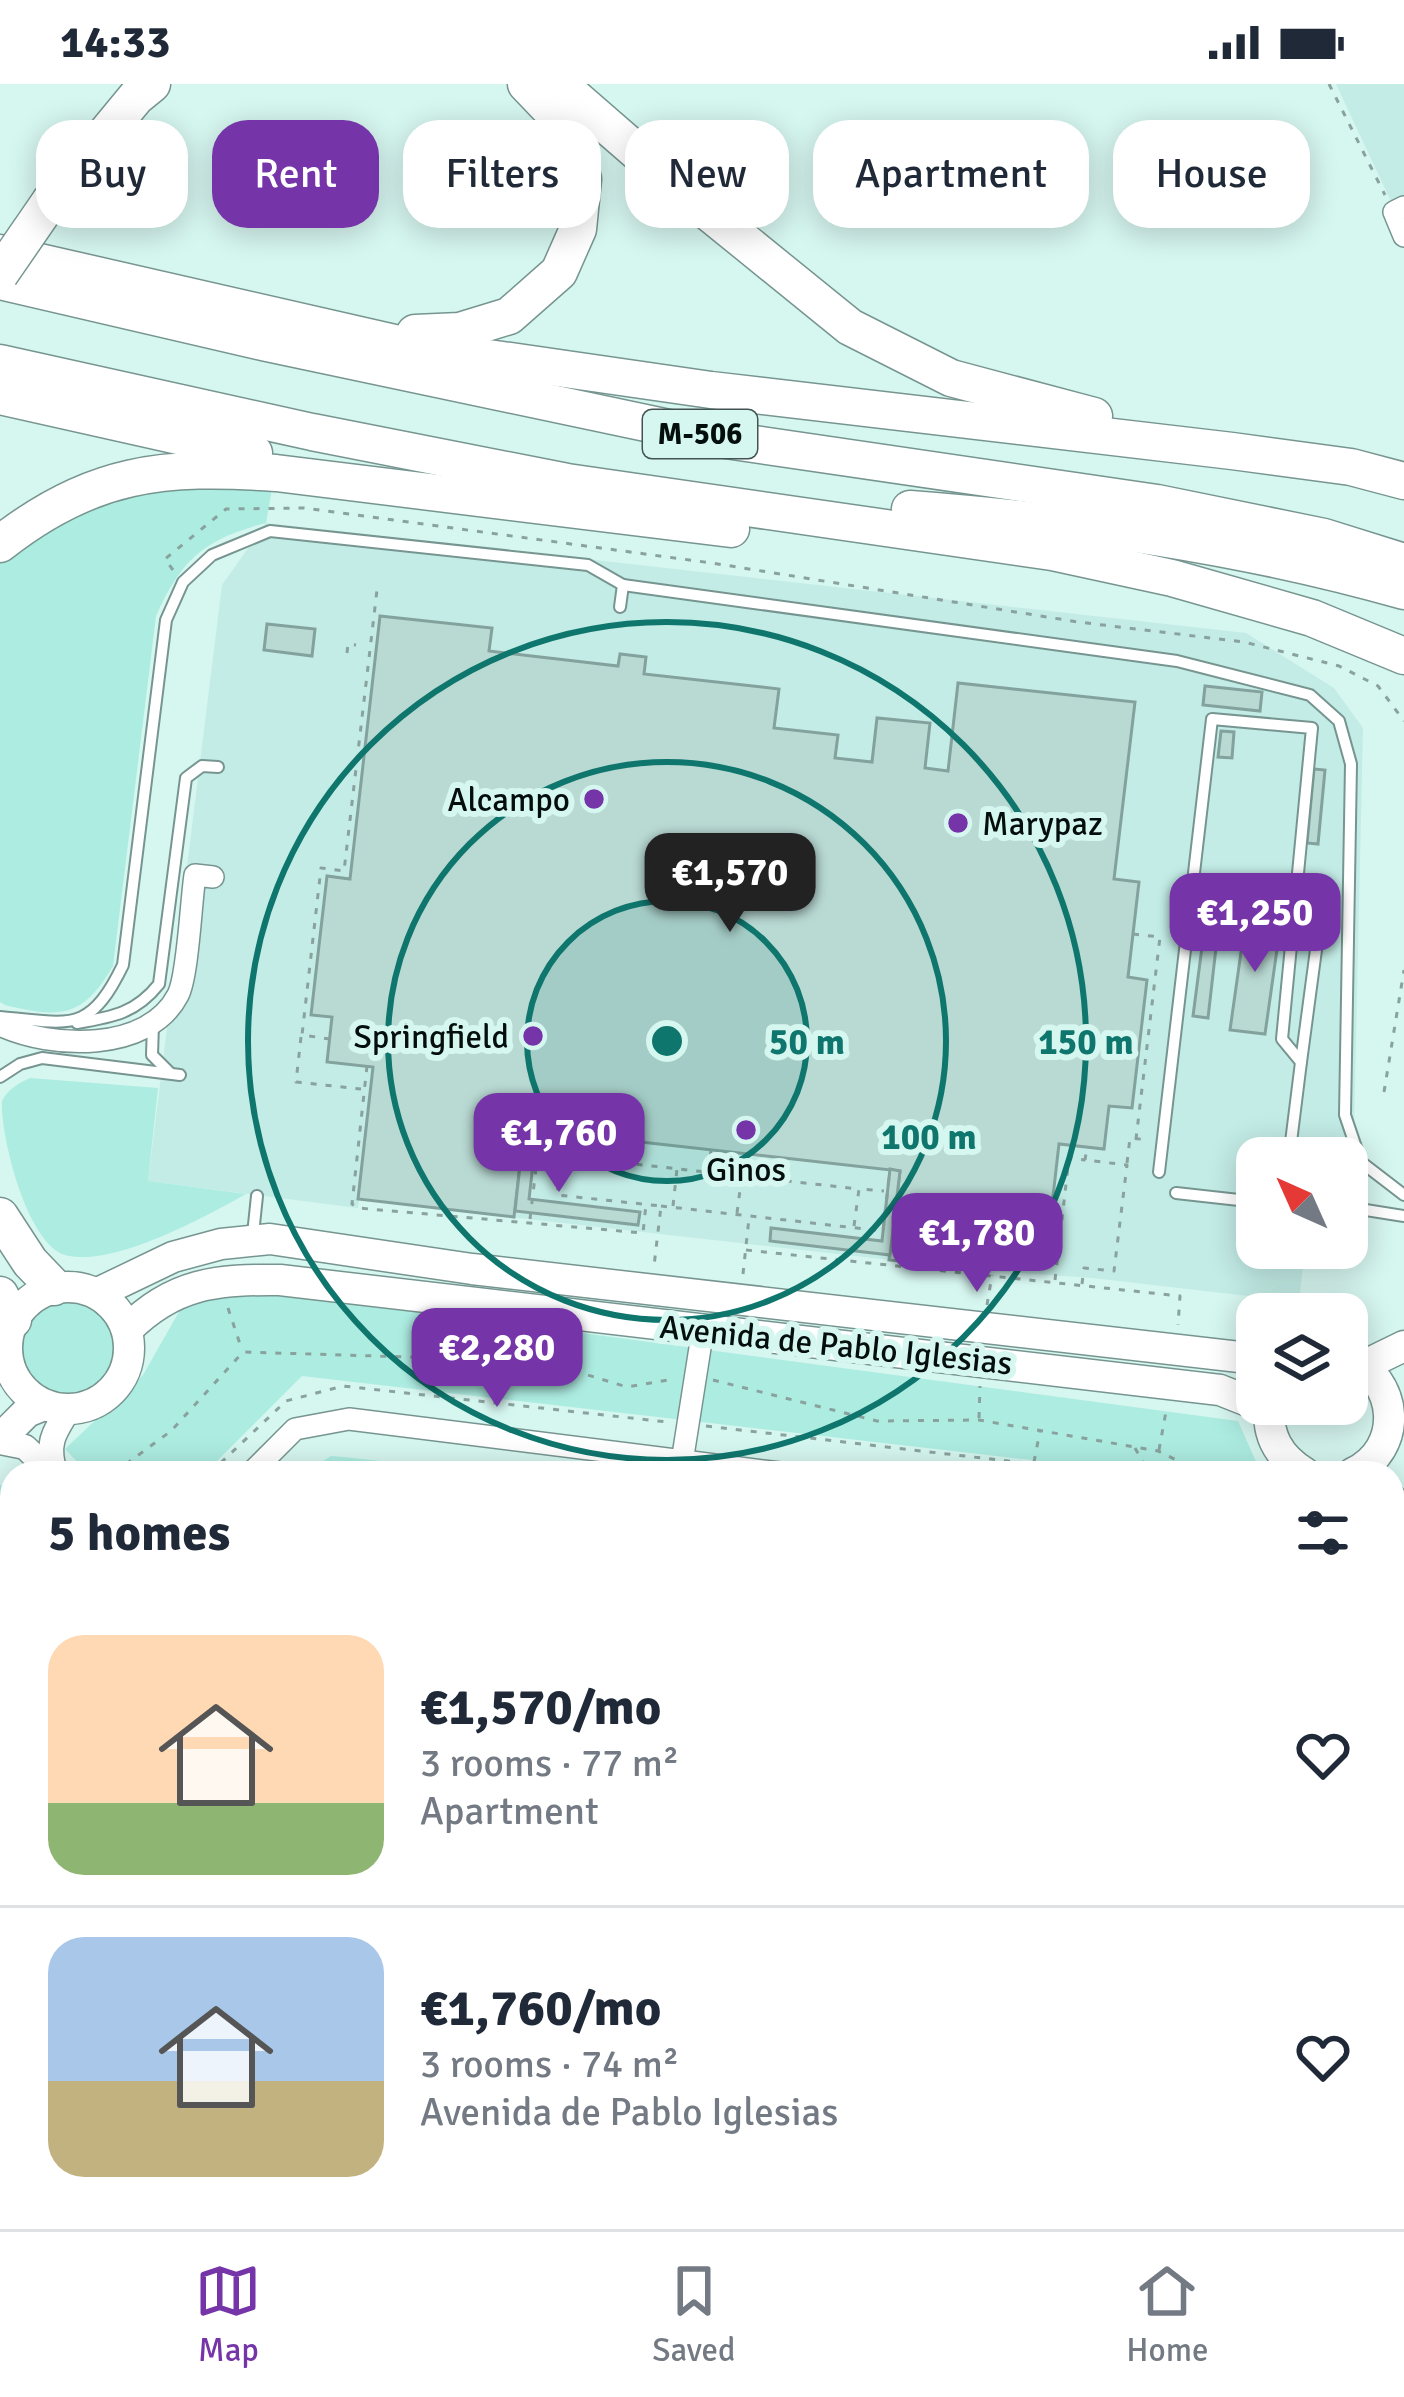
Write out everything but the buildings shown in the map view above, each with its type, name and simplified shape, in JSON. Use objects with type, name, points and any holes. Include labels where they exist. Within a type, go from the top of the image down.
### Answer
[{"type":"highway","points":[[0,278],[51,200],[152,84]]},
{"type":"highway","points":[[301,320],[412,333],[460,331],[509,316],[559,272],[578,229],[583,179],[570,130],[526,84]]},
{"type":"highway","points":[[559,84],[850,327],[951,378],[1232,451]]},
{"type":"highway","points":[[0,253],[412,347],[1351,467],[1404,482]]},
{"type":"highway","name":"M-506","points":[[0,278],[267,343],[703,435],[1157,503],[1324,537],[1404,562]]},
{"type":"highway","name":"M-506","points":[[0,363],[567,482],[1057,520],[1278,559],[1404,591]]},
{"type":"highway","points":[[0,396],[428,492]]},
{"type":"highway","points":[[1,543],[63,501],[130,476],[201,467],[957,556],[1230,606],[1395,653]]},
{"type":"highway","points":[[631,490],[1052,552],[1172,578],[1312,618],[1395,653]]},
{"type":"highway","points":[[0,1216],[30,1262],[54,1287]]},
{"type":"main road","name":"Avenida de Pablo Iglesias","points":[[98,1293],[173,1257],[221,1244],[270,1239],[472,1269],[1236,1357]]},
{"type":"main road","name":"Avenida de Pablo Iglesias","points":[[128,1330],[148,1309],[183,1291],[224,1280],[280,1280],[981,1360],[1236,1396]]},
{"type":"main road","points":[[0,1440],[27,1412],[96,1402],[119,1382],[128,1363],[128,1330],[112,1304],[82,1287],[54,1287],[23,1305],[5,1344],[17,1383],[56,1407]]},
{"type":"main road","points":[[1368,1350],[1398,1341]]},
{"type":"main road","points":[[1368,1366],[1398,1394],[1393,1419],[1396,1449]]},
{"type":"main road","points":[[1270,1425],[1271,1437],[1286,1461]]},
{"type":"street","points":[[1399,210],[1404,236]]},
{"type":"street","points":[[0,1021],[60,1041],[109,1039],[153,1024],[179,994],[194,875],[213,878]]},
{"type":"street","points":[[682,1461],[703,1329]]},
{"type":"street","points":[[50,1461],[56,1407]]},
{"type":"street","points":[[263,1461],[295,1429],[349,1419],[674,1461]]},
{"type":"street","points":[[0,1440],[26,1447],[41,1461]]},
{"type":"lane","points":[[73,1024],[105,1003],[124,965],[166,620],[183,582],[212,555],[270,531],[588,565],[623,585],[1177,661],[1310,695],[1340,722],[1351,764],[1345,1115],[1361,1162],[1404,1195]]},
{"type":"lane","points":[[620,607],[623,585]]},
{"type":"lane","points":[[1159,1172],[1212,719],[1312,728],[1282,1040],[1301,1062]]},
{"type":"lane","points":[[0,1021],[73,1024],[125,1014],[142,1005],[159,984],[186,778],[202,766],[218,767]]},
{"type":"lane","points":[[1292,1137],[1320,920]]},
{"type":"lane","points":[[0,1077],[20,1064],[42,1058],[176,1075],[152,1055],[153,1024]]},
{"type":"lane","points":[[1176,1192],[1236,1199]]},
{"type":"lane","points":[[252,1241],[257,1196]]},
{"type":"lane","points":[[1368,1210],[1404,1212]]},
{"type":"path","points":[[1329,84],[1399,210]]},
{"type":"path","points":[[183,582],[165,559],[226,508],[304,508],[712,563],[1078,622],[1244,642],[1339,666],[1378,686],[1404,721]]},
{"type":"path","points":[[365,1090],[296,1082],[321,868],[344,871],[376,590],[383,590]]},
{"type":"path","points":[[347,653],[348,644],[356,645]]},
{"type":"path","points":[[1133,934],[1160,937],[1136,1139]]},
{"type":"path","points":[[1384,1092],[1404,970]]},
{"type":"path","points":[[302,1035],[330,1039]]},
{"type":"path","points":[[368,1066],[352,1204],[358,1208],[644,1233],[646,1204]]},
{"type":"path","points":[[530,1220],[540,1131]]},
{"type":"path","points":[[1082,1285],[1084,1268],[1114,1271],[1130,1138],[1163,1142]]},
{"type":"path","points":[[1085,1160],[1087,1147]]},
{"type":"path","points":[[538,1149],[562,1152],[557,1195],[892,1232]]},
{"type":"path","points":[[709,1172],[711,1150]]},
{"type":"path","points":[[562,1156],[887,1192]]},
{"type":"path","points":[[1055,1281],[1070,1158],[1127,1165]]},
{"type":"path","points":[[673,1207],[677,1168]]},
{"type":"path","points":[[883,1231],[890,1169]]},
{"type":"path","points":[[737,1215],[742,1175]]},
{"type":"path","points":[[854,1227],[859,1189]]},
{"type":"path","points":[[654,1268],[661,1206]]},
{"type":"path","points":[[743,1278],[750,1216]]},
{"type":"path","points":[[746,1250],[999,1276]]},
{"type":"path","points":[[986,1307],[992,1275]]},
{"type":"path","points":[[130,1461],[170,1432],[243,1352],[542,1361],[627,1387],[695,1376],[877,1421],[980,1420],[1158,1451],[1178,1461]]},
{"type":"path","points":[[980,1420],[981,1360]]},
{"type":"path","points":[[223,1461],[286,1401],[343,1386],[1008,1461]]},
{"type":"path","points":[[1035,1461],[1040,1431]]},
{"type":"path","points":[[1135,1447],[1142,1461]]},
{"type":"shaded area","points":[[1336,84],[1404,84],[1404,228],[1388,195]]},
{"type":"shaded area","points":[[266,523],[1246,633],[1334,688],[1363,728],[1354,1137],[1236,1137],[1236,1269],[1303,1269],[1300,1293],[1236,1295],[980,1270],[359,1200],[358,1208],[148,1181],[222,585]]},
{"type":"green space","points":[[273,483],[266,523],[227,536],[198,554],[175,580],[156,616],[113,966],[91,996],[69,1010],[42,1012],[5,1005],[0,1002],[0,563],[12,547],[134,486]]},
{"type":"green space","points":[[30,1078],[158,1088],[148,1181],[246,1194],[132,1248],[85,1257],[65,1255],[51,1247],[28,1210],[6,1138],[2,1101]]},
{"type":"green space","points":[[276,1292],[1236,1421],[1256,1461],[1040,1461],[302,1376],[217,1461],[76,1461],[65,1449],[143,1375],[184,1303]]},
{"type":"green space","points":[[69,1301],[102,1315],[116,1348],[102,1381],[69,1395],[36,1381],[22,1348],[36,1315]]},
{"type":"green space","points":[[331,1456],[380,1461],[323,1461]]},
{"type":"place","name":"Alcampo","points":[[594,799]]},
{"type":"place","name":"Marypaz","points":[[958,823]]},
{"type":"place","name":"Springfield","points":[[533,1036]]},
{"type":"place","name":"Ginos","points":[[746,1130]]}]
